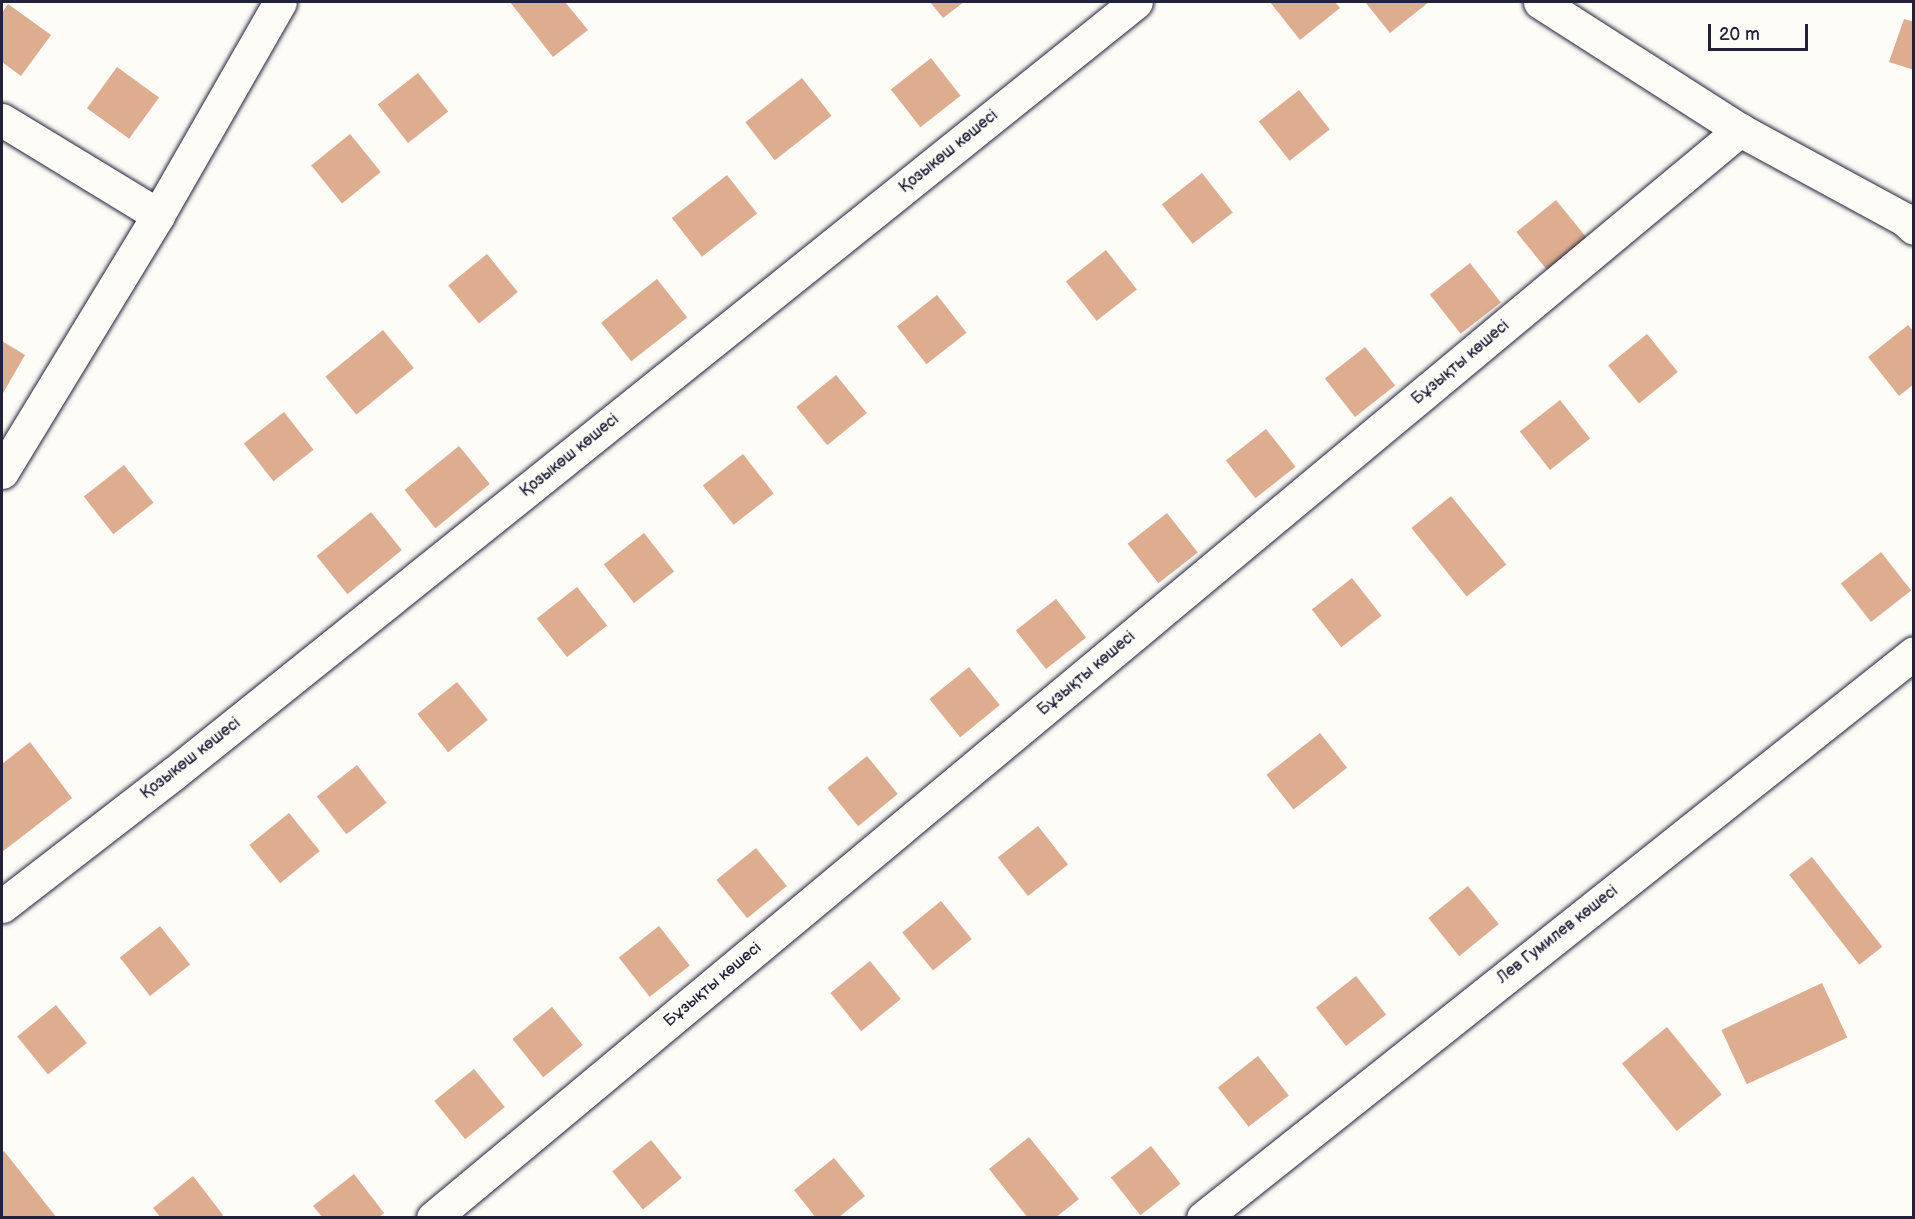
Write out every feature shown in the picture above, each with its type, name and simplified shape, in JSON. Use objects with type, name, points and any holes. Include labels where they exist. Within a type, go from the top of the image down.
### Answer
[{"type":"street","points":[[2,472],[158,215],[280,2]]},
{"type":"street","name":"Қозыкөш көшесі","points":[[2,906],[183,766],[1136,2]]},
{"type":"street","points":[[1540,2],[1740,130],[1910,215]]},
{"type":"street","points":[[2,120],[158,215]]},
{"type":"street","name":"Бұзықты көшесі","points":[[434,1218],[1740,130]]},
{"type":"street","name":"Лев Гумилев көшесі","points":[[1203,1218],[1914,654]]},
{"type":"building","points":[[510,2],[565,2],[588,30],[553,57]]},
{"type":"building","points":[[930,2],[964,2],[943,18]]},
{"type":"building","points":[[1270,2],[1335,2],[1340,8],[1300,40]]},
{"type":"building","points":[[1365,2],[1429,2],[1390,33]]},
{"type":"building","points":[[8,4],[51,35],[21,76],[2,62],[2,13]]},
{"type":"building","points":[[1904,19],[1914,22],[1914,70],[1889,62]]},
{"type":"building","points":[[931,58],[961,96],[920,127],[891,89]]},
{"type":"building","points":[[117,67],[159,98],[129,139],[87,108]]},
{"type":"building","points":[[418,73],[448,112],[408,143],[378,104]]},
{"type":"building","points":[[802,78],[832,116],[775,160],[745,122]]},
{"type":"building","points":[[1299,90],[1330,129],[1290,161],[1259,121]]},
{"type":"building","points":[[350,134],[381,172],[342,204],[311,165]]},
{"type":"building","points":[[1202,173],[1233,212],[1193,244],[1162,204]]},
{"type":"building","points":[[727,175],[757,214],[702,257],[672,218]]},
{"type":"building","points":[[1556,200],[1587,238],[1547,270],[1516,232]]},
{"type":"building","points":[[1106,250],[1137,289],[1097,321],[1066,281]]},
{"type":"building","points":[[487,254],[518,292],[479,324],[448,285]]},
{"type":"building","points":[[1470,263],[1501,302],[1461,334],[1430,294]]},
{"type":"building","points":[[657,279],[687,318],[631,361],[601,323]]},
{"type":"building","points":[[937,295],[967,333],[926,364],[897,326]]},
{"type":"building","points":[[1908,325],[1914,332],[1914,384],[1899,396],[1868,357]]},
{"type":"building","points":[[383,330],[414,368],[356,415],[325,377]]},
{"type":"building","points":[[1647,334],[1678,372],[1639,404],[1608,365]]},
{"type":"building","points":[[2,341],[25,355],[3,393],[2,392]]},
{"type":"building","points":[[1365,347],[1395,386],[1355,417],[1325,378]]},
{"type":"building","points":[[836,375],[867,413],[827,445],[796,407]]},
{"type":"building","points":[[1560,400],[1590,439],[1550,470],[1520,431]]},
{"type":"building","points":[[284,412],[314,450],[273,481],[244,443]]},
{"type":"building","points":[[1266,429],[1296,467],[1255,498],[1226,460]]},
{"type":"building","points":[[459,446],[490,484],[435,528],[405,490]]},
{"type":"building","points":[[743,454],[774,493],[734,525],[703,485]]},
{"type":"building","points":[[124,465],[154,503],[113,534],[84,496]]},
{"type":"building","points":[[1451,496],[1506,564],[1467,596],[1411,528]]},
{"type":"building","points":[[371,512],[402,550],[347,594],[317,556]]},
{"type":"building","points":[[1167,513],[1198,552],[1158,583],[1128,544]]},
{"type":"building","points":[[644,533],[674,572],[634,603],[604,564]]},
{"type":"building","points":[[1881,552],[1911,591],[1871,622],[1841,583]]},
{"type":"building","points":[[1352,578],[1382,616],[1341,647],[1312,609]]},
{"type":"building","points":[[577,587],[607,626],[567,657],[537,618]]},
{"type":"building","points":[[1056,599],[1086,638],[1046,669],[1016,630]]},
{"type":"building","points":[[969,667],[1000,705],[960,737],[929,699]]},
{"type":"building","points":[[457,682],[488,720],[448,752],[417,714]]},
{"type":"building","points":[[1320,733],[1347,768],[1294,810],[1266,775]]},
{"type":"building","points":[[30,742],[72,798],[2,852],[2,764]]},
{"type":"building","points":[[867,756],[898,794],[858,826],[827,788]]},
{"type":"building","points":[[357,765],[387,803],[346,834],[317,796]]},
{"type":"building","points":[[289,813],[320,851],[280,883],[249,845]]},
{"type":"building","points":[[1038,826],[1068,865],[1028,896],[998,857]]},
{"type":"building","points":[[756,848],[787,886],[747,918],[716,880]]},
{"type":"building","points":[[1812,857],[1882,947],[1859,965],[1789,875]]},
{"type":"building","points":[[1468,886],[1499,924],[1459,956],[1428,918]]},
{"type":"building","points":[[941,901],[972,939],[933,971],[902,932]]},
{"type":"building","points":[[160,926],[190,965],[150,996],[120,957]]},
{"type":"building","points":[[659,926],[690,965],[650,997],[619,957]]},
{"type":"building","points":[[870,961],[901,999],[861,1031],[830,993]]},
{"type":"building","points":[[1356,976],[1386,1015],[1346,1046],[1316,1007]]},
{"type":"building","points":[[1822,983],[1847,1037],[1747,1084],[1721,1030]]},
{"type":"building","points":[[56,1005],[87,1043],[48,1075],[17,1036]]},
{"type":"building","points":[[552,1007],[583,1045],[543,1077],[512,1039]]},
{"type":"building","points":[[1667,1027],[1722,1095],[1677,1131],[1622,1064]]},
{"type":"building","points":[[1258,1056],[1289,1095],[1249,1127],[1218,1087]]},
{"type":"building","points":[[474,1069],[505,1107],[465,1139],[434,1101]]},
{"type":"building","points":[[1029,1137],[1079,1199],[1055,1218],[1028,1218],[989,1169]]},
{"type":"building","points":[[651,1140],[682,1178],[643,1210],[612,1171]]},
{"type":"building","points":[[1151,1146],[1181,1184],[1140,1215],[1111,1177]]},
{"type":"building","points":[[4,1151],[57,1218],[2,1218],[2,1153]]},
{"type":"building","points":[[834,1158],[865,1196],[838,1218],[816,1218],[794,1190]]},
{"type":"building","points":[[354,1174],[384,1213],[378,1218],[323,1218],[313,1206]]},
{"type":"building","points":[[193,1176],[223,1215],[220,1218],[161,1218],[153,1208]]}]
